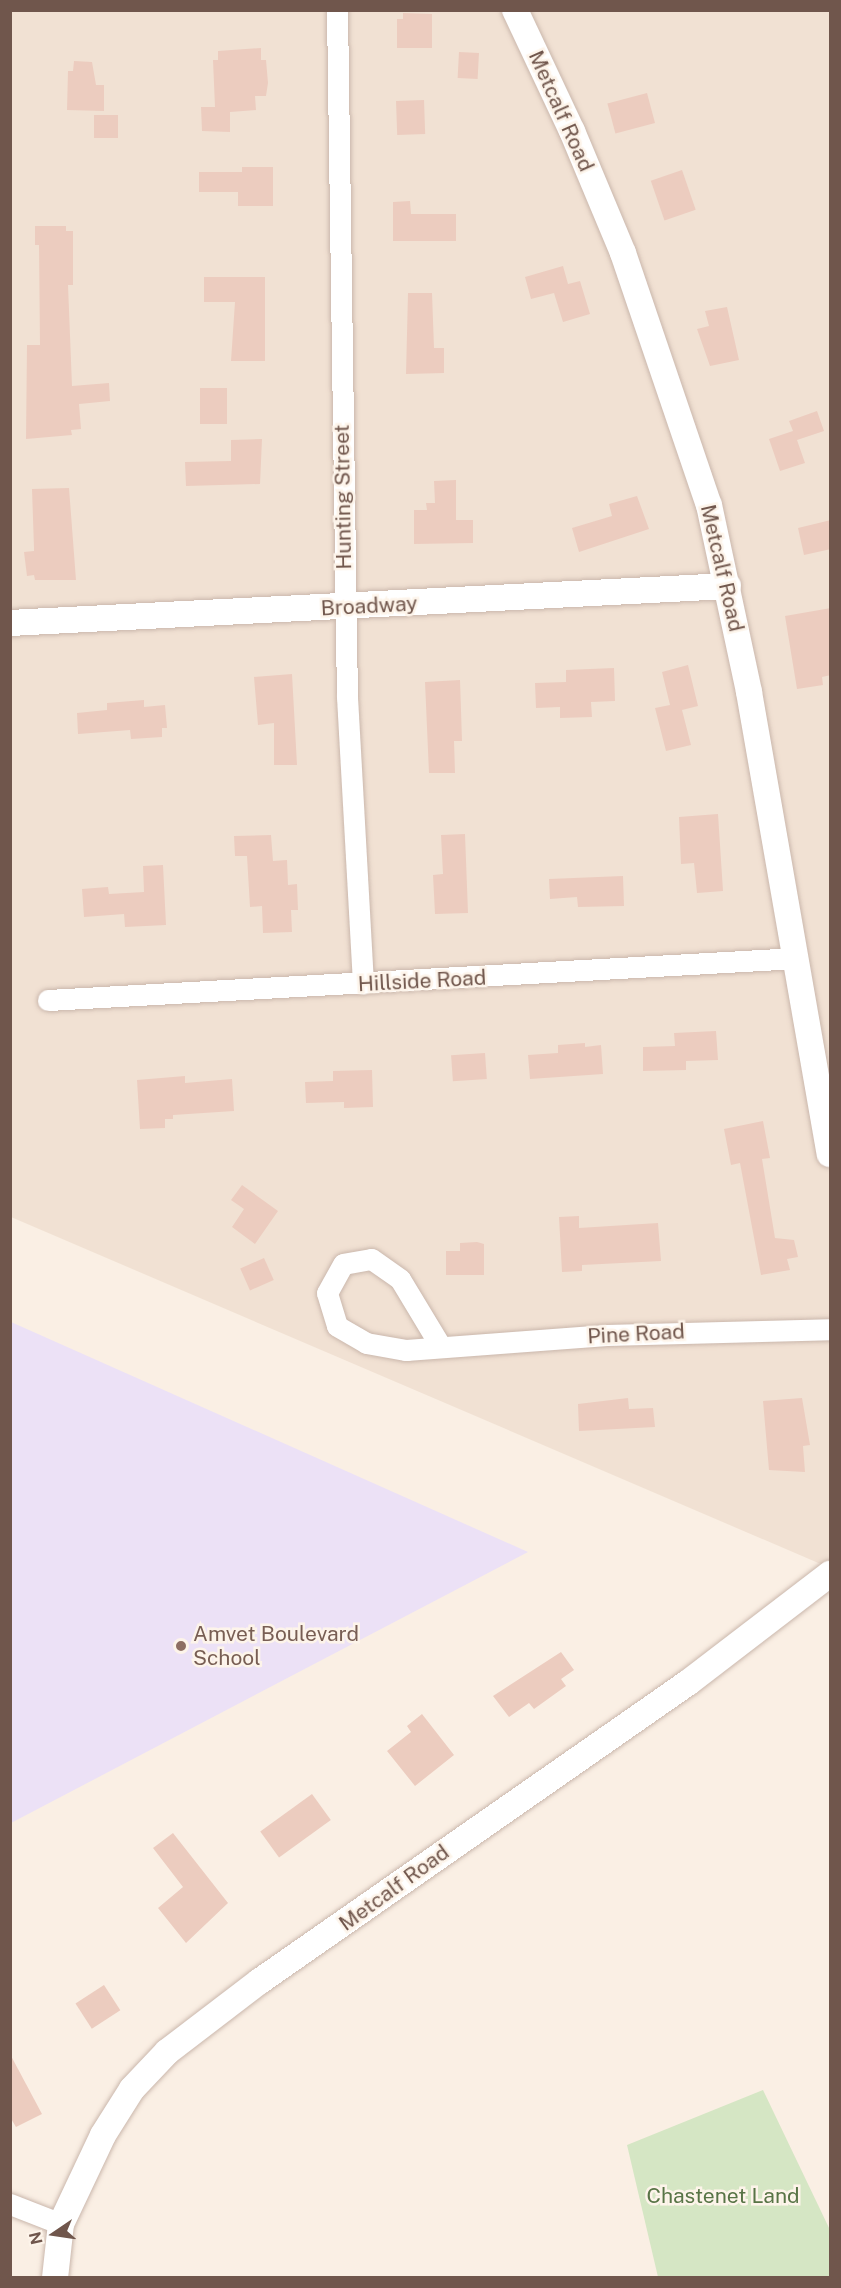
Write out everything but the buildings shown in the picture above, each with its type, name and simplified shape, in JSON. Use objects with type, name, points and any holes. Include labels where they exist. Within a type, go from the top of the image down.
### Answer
[{"type":"street","name":"Hunting Street","points":[[337,10],[345,608],[363,984]]},
{"type":"street","name":"Metcalf Road","points":[[516,10],[572,131],[623,253],[709,505],[728,586],[831,1154]]},
{"type":"street","name":"Broadway","points":[[10,623],[345,608],[728,586]]},
{"type":"street","name":"Hillside Road","points":[[48,1000],[795,958]]},
{"type":"street","name":"Pine Road","points":[[441,1347],[400,1279],[371,1258],[343,1264],[327,1293],[337,1326],[366,1343],[406,1350],[606,1335],[831,1329]]},
{"type":"street","name":"Metcalf Road","points":[[55,2277],[61,2224],[103,2135],[132,2090],[167,2052],[260,1981],[698,1675],[831,1574]]},
{"type":"street","points":[[10,2204],[61,2224]]},
{"type":"shaded area","points":[[11,11],[830,11],[830,1568],[11,1217]]},
{"type":"shaded area","name":"Amvet Boulevard School","points":[[11,1322],[528,1552],[11,1823]]},
{"type":"green space","name":"Chastenet Land","points":[[763,2090],[830,2230],[830,2277],[658,2277],[627,2145]]},
{"type":"place","name":"Amvet Boulevard School","points":[[181,1646]]}]
